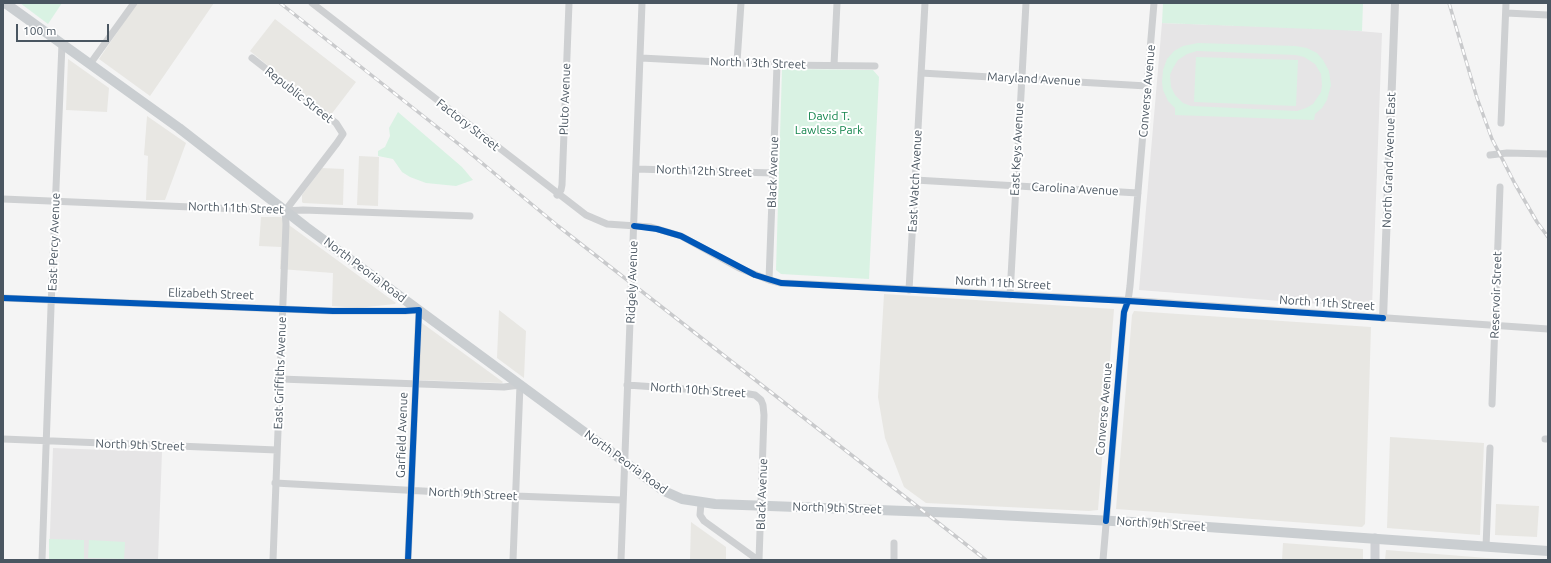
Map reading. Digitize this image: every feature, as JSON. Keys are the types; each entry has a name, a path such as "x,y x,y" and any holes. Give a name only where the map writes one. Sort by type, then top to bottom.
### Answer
{"main road":[{"name":"North Peoria Road","path":"5,3 183,131 285,211 624,462 669,494 682,499 701,503"},
{"name":"North 9th Street","path":"701,503 1106,521 1375,538 1548,551"},
{"path":"1375,538 1375,560"}],"street":[{"path":"90,64 134,3"},
{"name":"Factory Street","path":"312,3 579,211 591,218 607,224 634,226"},
{"name":"Pluto Avenue","path":"558,194 562,185 569,3"},
{"name":"Ridgely Avenue","path":"621,560 622,500 628,385 642,3"},
{"path":"737,62 741,3"},
{"path":"834,65 837,3"},
{"name":"East Watch Avenue","path":"909,290 925,3"},
{"name":"East Keys Avenue","path":"1010,295 1026,3"},
{"name":"Converse Avenue","path":"1103,560 1124,312 1128,301 1154,3"},
{"name":"North Grand Avenue East","path":"1383,318 1395,3"},
{"path":"1501,123 1506,3"},
{"path":"1506,13 1548,15"},
{"name":"East Percy Avenue","path":"42,560 62,44"},
{"name":"Republic Street","path":"252,58 336,123 343,134 285,211"},
{"name":"North 13th Street","path":"641,58 777,64 875,66"},
{"name":"Black Avenue","path":"769,280 777,64"},
{"name":"Maryland Avenue","path":"921,73 1147,86"},
{"path":"1490,155 1508,153 1548,154"},
{"name":"North 12th Street","path":"636,169 773,173"},
{"name":"Carolina Avenue","path":"915,180 1138,193"},
{"name":"Reservoir Street","path":"1492,404 1500,187"},
{"name":"North 11th Street","path":"3,199 285,211 303,210 470,216"},
{"name":"East Griffiths Avenue","path":"273,560 285,211"},
{"name":"North 11th Street","path":"634,226 657,229 681,236 739,268 769,280 782,283 1128,301 1548,330"},
{"name":"Elizabeth Street","path":"3,298 333,311 405,312 418,310"},
{"name":"Garfield Avenue","path":"408,560 418,310"},
{"path":"280,379 504,387 520,385 513,560"},
{"name":"North 10th Street","path":"628,385 743,392 755,395 764,405"},
{"name":"Black Avenue","path":"759,560 764,405"},
{"name":"North 9th Street","path":"3,439 277,450"},
{"path":"1486,547 1490,448"},
{"name":"North 9th Street","path":"275,483 411,491 622,500"},
{"path":"701,503 700,515 704,521 759,560"},
{"path":"894,543 894,560"}],"shaded area":[{"path":"137,3 214,3 150,96 99,59"},
{"path":"275,19 356,82 330,116 250,51"},
{"path":"1162,23 1336,29 1382,33 1372,308 1139,290"},
{"path":"68,59 109,88 107,112 66,110"},
{"path":"147,116 186,143 165,200 146,200 148,156 144,155"},
{"path":"359,156 379,157 378,206 357,205"},
{"path":"322,168 344,169 343,205 302,202 302,195"},
{"path":"261,217 281,217 289,225 396,303 357,308 332,306 333,273 280,269 281,247 259,246"},
{"path":"884,294 1114,309 1098,510 1089,511 926,503 904,487 885,438 878,397"},
{"path":"499,310 526,331 524,378 497,358"},
{"path":"1134,311 1371,327 1365,524 1362,527 1116,509 1132,315"},
{"path":"422,323 503,382 418,380"},
{"path":"1390,437 1484,443 1480,535 1387,528"},
{"path":"53,448 162,452 158,560 49,560"},
{"path":"1496,504 1539,506 1537,537 1495,535"},
{"path":"691,522 726,547 726,560 690,560"},
{"path":"1283,543 1363,549 1363,560 1282,560"},
{"path":"1386,550 1487,558 1518,560 1385,560"}],"green space":[{"path":"20,3 62,3 48,24"},
{"path":"1163,3 1363,3 1362,31 1162,23"},
{"path":"1198,43 1295,46 1307,48 1317,53 1329,71 1331,85 1327,100 1322,108 1315,114 1314,120 1175,115 1175,108 1168,101 1163,90 1163,70 1167,59 1174,51 1183,46","holes":["1197,51 1296,55 1304,57 1315,64 1321,74 1322,85 1321,92 1313,104 1297,111 1191,106 1183,103 1175,95 1171,87 1170,75 1178,60 1187,54"]},
{"path":"1196,57 1298,60 1296,106 1194,102"},
{"name":"David T. Lawless Park","path":"782,69 873,70 879,77 869,279 781,274 776,270"},
{"path":"398,112 462,167 473,180 456,186 426,183 410,177 402,172 393,159 378,156 378,151 385,147 390,136 389,128"},
{"path":"49,539 84,540 84,560 49,560"},
{"path":"89,540 125,542 124,559 88,558"}],"railway":[{"path":"280,3 465,149 558,226 986,560"},
{"path":"1449,3 1477,98 1492,139 1515,184 1537,222 1548,237"}],"cycle path":[{"path":"634,226 657,229 681,236 755,275 781,283 1128,301 1383,318"},
{"path":"3,298 333,311 419,310 408,560"},
{"path":"1106,521 1124,312 1128,301"}]}
